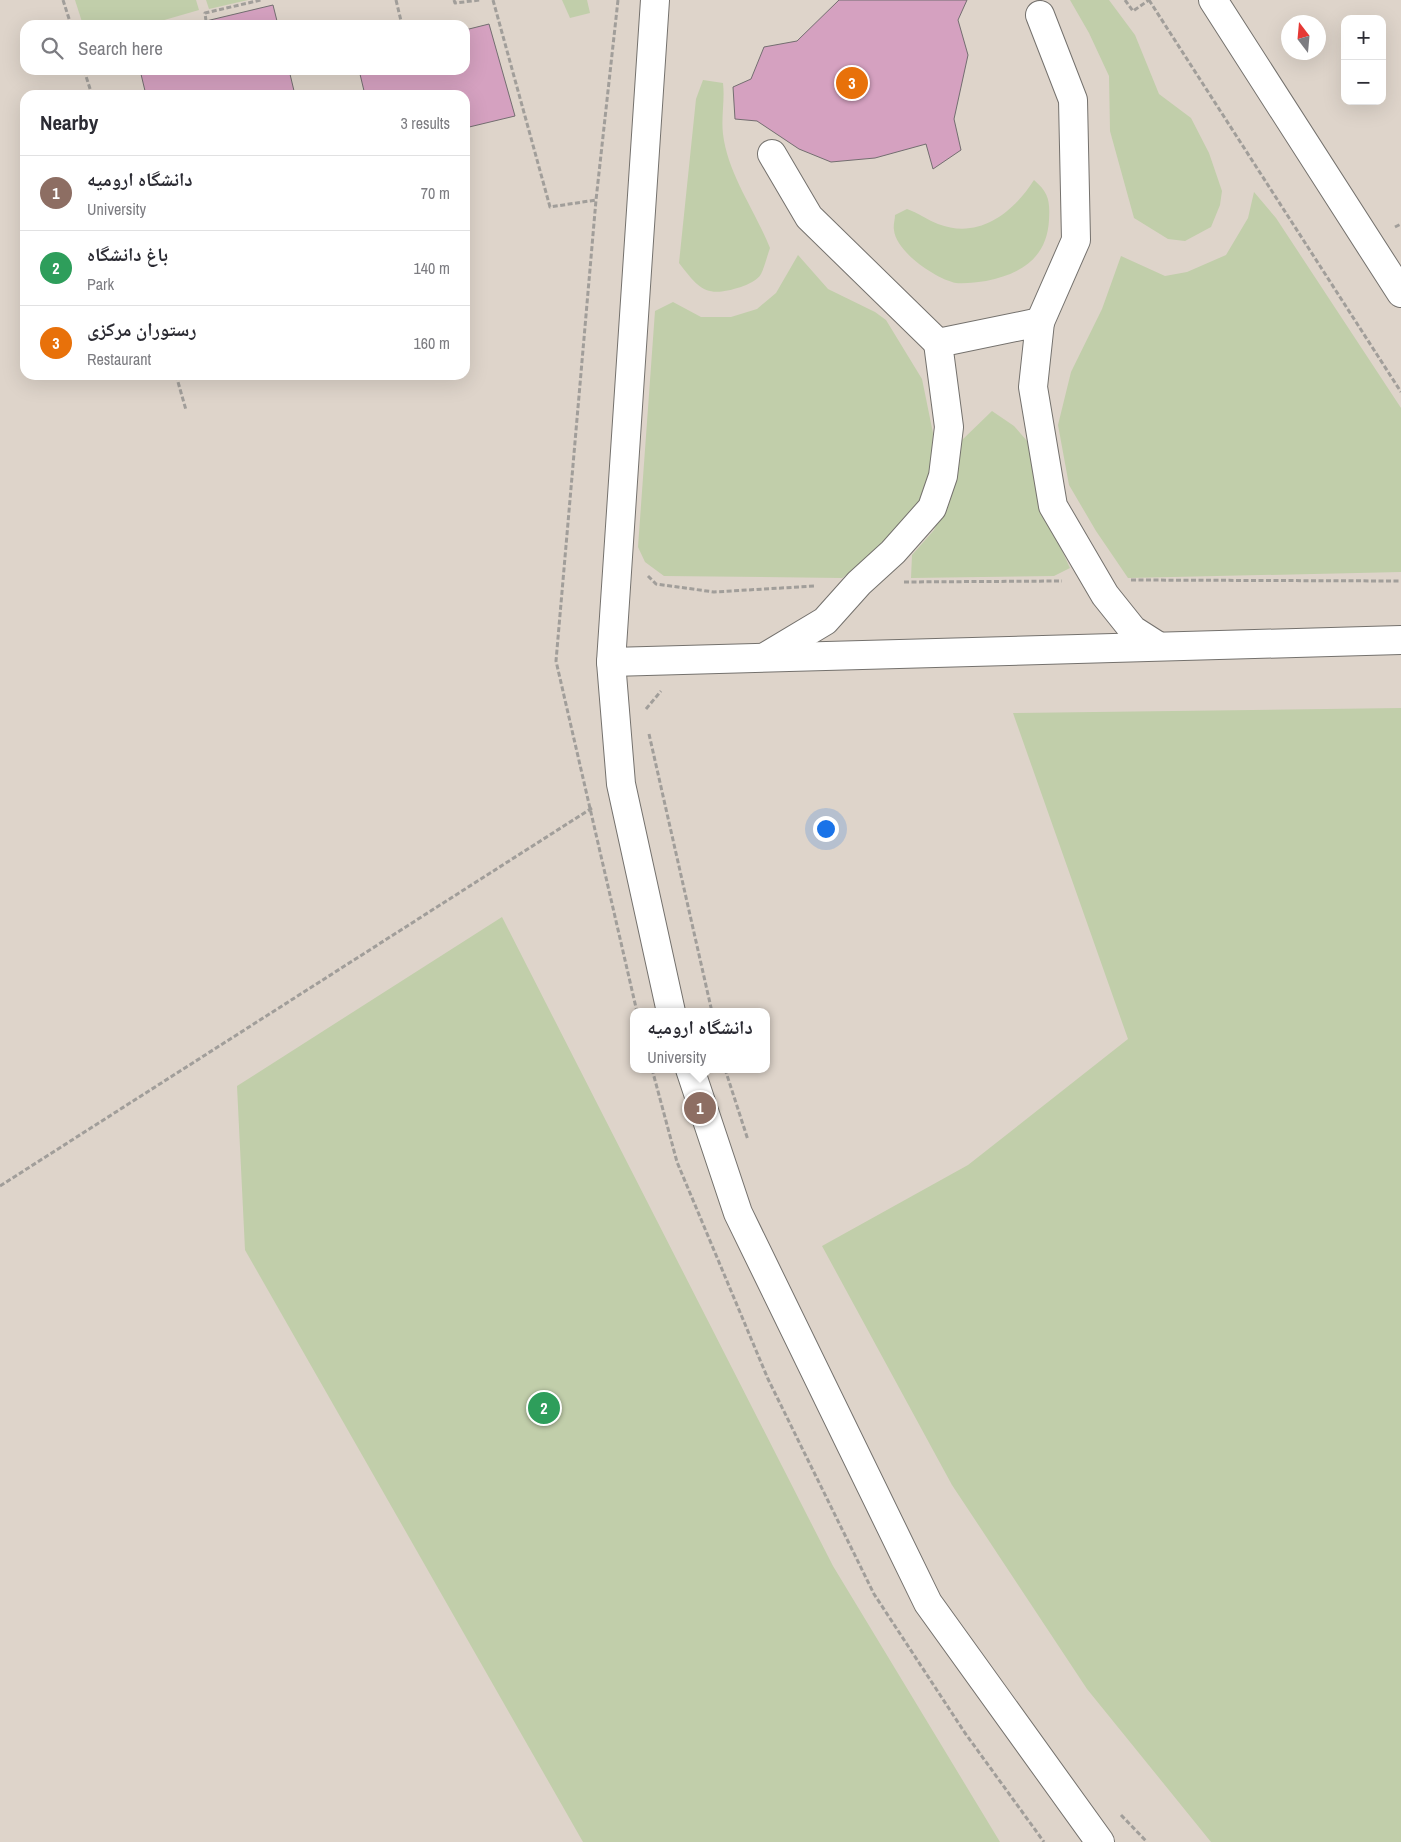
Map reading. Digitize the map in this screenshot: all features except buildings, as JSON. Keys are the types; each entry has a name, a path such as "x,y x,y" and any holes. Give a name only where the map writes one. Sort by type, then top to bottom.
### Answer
{"lane":[{"path":"655,0 611,662 622,784 670,1008"},
{"path":"1212,0 1401,293"},
{"path":"1040,15 1073,100 1076,240 1040,322 1033,387 1053,506 1096,580 1132,630 1158,646"},
{"path":"766,657 825,621 860,583 893,552 932,508 943,476 949,427 938,344 809,217 772,154"},
{"path":"938,344 1040,322"},
{"path":"611,662 1401,640"},
{"path":"691,1073 738,1213 928,1603 1100,1842"}],"path":[{"path":"64,0 70,20"},
{"path":"206,20 205,13 261,0"},
{"path":"396,0 401,20"},
{"path":"454,0 455,3 480,0"},
{"path":"493,0 550,207 596,200"},
{"path":"618,0 596,200 556,661 636,1008"},
{"path":"1125,0 1132,11 1149,0 1401,392"},
{"path":"86,75 90,90"},
{"path":"177,380 186,410"},
{"path":"644,573 656,584 714,592 860,583 1096,580 1401,580"},
{"path":"644,711 665,686"},
{"path":"648,731 711,1008"},
{"path":"0,1186 591,809 622,784"},
{"path":"653,1073 676,1162 768,1379 874,1594 965,1733 1044,1842"},
{"path":"726,1073 750,1145"},
{"path":"1118,1813 1147,1842"}],"shaded area":[{"path":"0,0 1401,0 1401,1842 0,1842"}],"green space":[{"path":"75,0 196,0 199,10 164,20 81,20"},
{"path":"206,0 248,0 209,9"},
{"path":"562,0 587,0 590,13 570,18"},
{"path":"1070,0 1109,0 1135,35 1159,94 1191,118 1209,153 1222,191 1220,205 1211,227 1185,241 1168,239 1134,218 1110,131 1109,76 1089,33"},
{"path":"703,80 723,83 723,134 730,164 770,248 760,276 749,284 719,292 705,289 699,285 679,263 696,99"},
{"path":"1034,180 1046,193 1049,202 1047,233 1043,245 1030,262 1010,274 986,281 956,283 938,276 918,263 896,238 894,228 895,215 907,209 938,224 953,228 967,229 981,226 1005,213 1026,192"},
{"path":"1254,192 1276,218 1401,408 1401,572 1128,578 1096,531 1069,485 1058,425 1071,372 1102,309 1121,256 1165,276 1187,272 1226,255 1248,218"},
{"path":"798,255 828,289 875,312 886,320 922,379 933,433 932,471 921,504 877,553 842,578 664,576 645,562 638,547 655,311 673,302 701,317 731,317 757,309 776,293"},
{"path":"992,411 1014,426 1034,449 1039,500 1070,568 1054,576 911,578 912,555 934,530 957,480 956,466 961,441"},
{"path":"1401,708 1401,1842 1211,1842 1087,1689 952,1485 822,1246 968,1165 1128,1039 1013,713"},
{"path":"502,917 833,1566 1000,1842 583,1842 245,1250 237,1086"}],"place":[{"name":"رستوران مرکزی","path":"852,83"},
{"name":"دانشگاه ارومیه","path":"700,1108"},
{"name":"باغ دانشگاه","path":"544,1408"}]}
